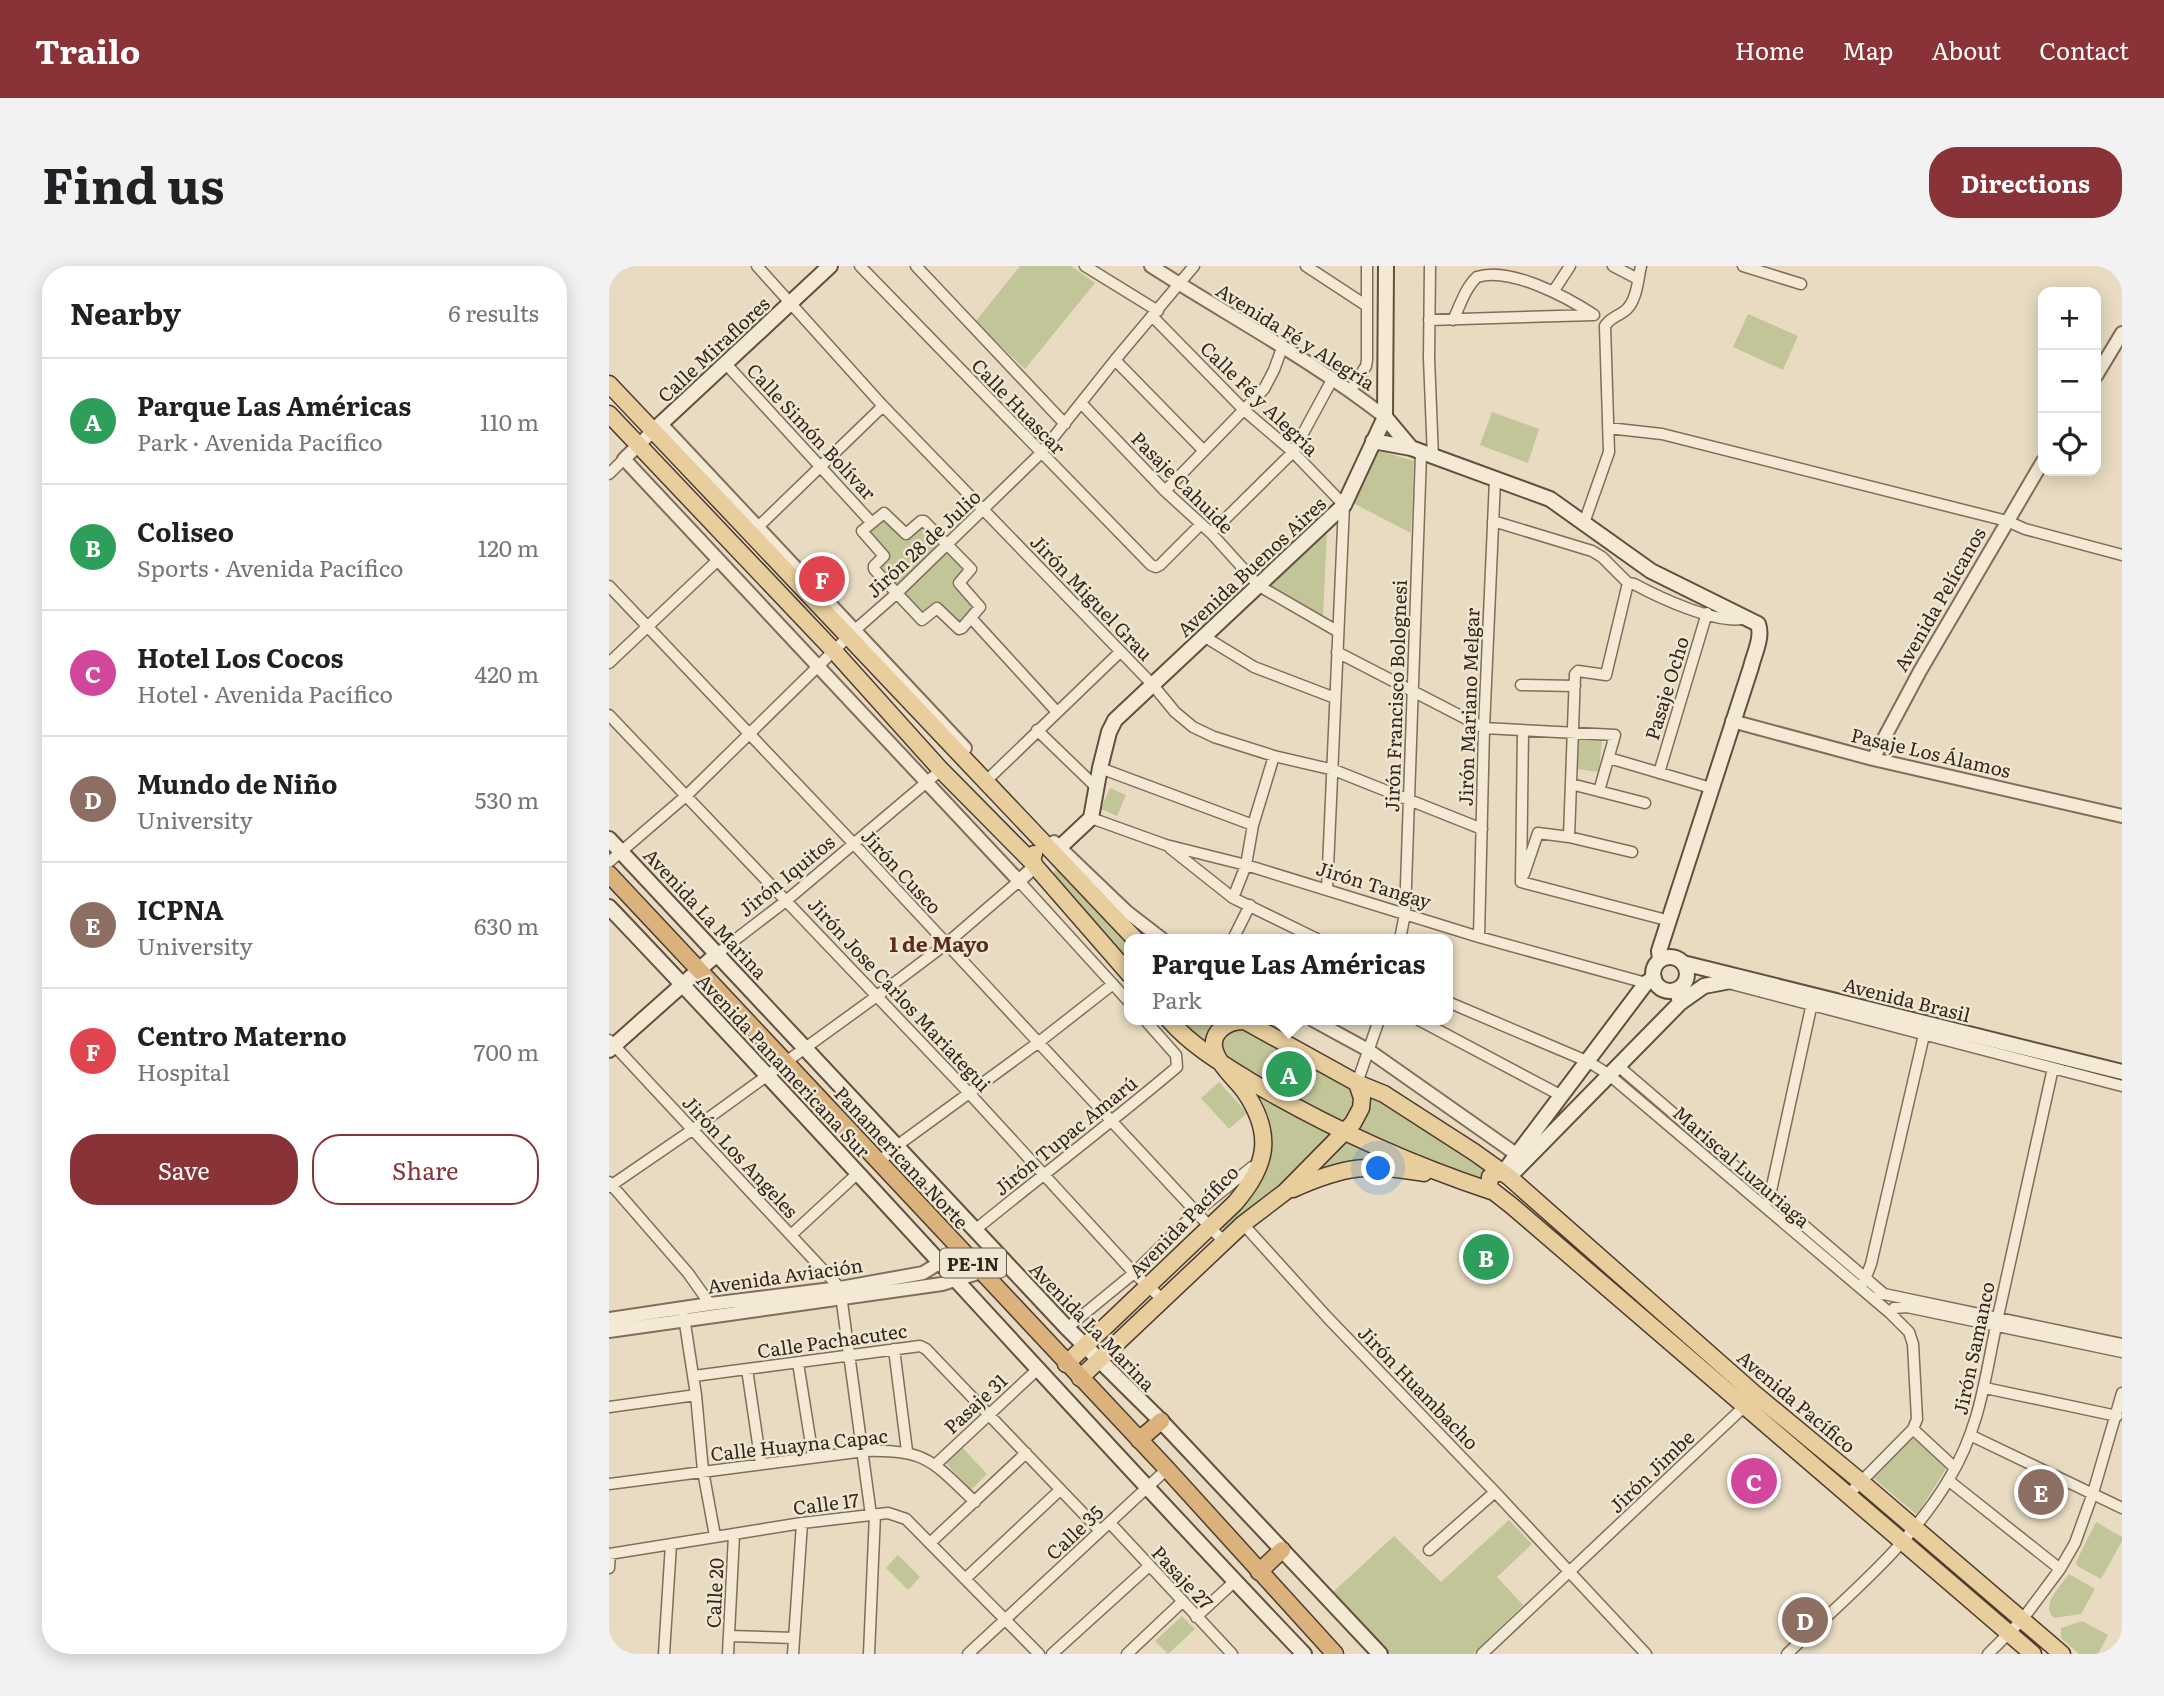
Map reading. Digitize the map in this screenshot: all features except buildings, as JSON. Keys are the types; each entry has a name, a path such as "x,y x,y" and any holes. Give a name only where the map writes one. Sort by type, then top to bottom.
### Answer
{"highway":[{"name":"Panamericana Norte","path":"609,874 1167,1469 1335,1654"},
{"path":"1139,1440 1160,1422"},
{"path":"1259,1572 1282,1550"}],"main road":[{"name":"Calle Miraflores","path":"657,427 830,266"},
{"name":"Avenida Buenos Aires","path":"1091,818 1100,768 1109,732 1115,720 1344,505 1385,417 1386,266"},
{"path":"609,384 657,427 988,778 1130,934"},
{"path":"609,414 834,651 941,770 1035,866 1124,968"},
{"name":"Avenida Fé y Alegría","path":"1385,417 1422,453"},
{"path":"1373,441 1422,453 1550,499 1651,571 1742,614 1760,628 1751,667 1659,951 1660,960 1650,981 1516,1154 1506,1175"},
{"path":"1035,866 1034,852 1040,848 1054,850 1091,818"},
{"name":"Avenida La Marina","path":"609,839 1067,1328 1380,1654"},
{"name":"Avenida Panamericana Sur","path":"609,907 1304,1654"},
{"path":"611,1045 718,953"},
{"path":"1506,1175 1613,1069 1679,993 1687,978 1683,963 1672,957 1660,960"},
{"name":"Avenida Brasil","path":"1683,963 1746,978 1812,1001 2122,1072"},
{"path":"1650,981 1665,990 1679,993 1746,978"},
{"path":"1173,1025 1181,1034 1220,1063"},
{"path":"1220,1063 1214,1048 1217,1033 1226,1025"},
{"name":"Avenida Pacífico","path":"1253,1025 1357,1083 1384,1094 1506,1175 1750,1401 1847,1496 2033,1654"},
{"name":"Avenida Pacífico","path":"1066,1364 1235,1203 1259,1171 1264,1149 1263,1131 1256,1110 1220,1063"},
{"name":"Avenida Pacífico","path":"1220,1063 1343,1133 1494,1193 1750,1401 1862,1483 2062,1654"},
{"path":"1080,1378 1243,1224 1285,1192 1343,1133 1358,1116 1361,1108 1357,1083"},
{"path":"1285,1192 1337,1171 1364,1166 1391,1167 1453,1177"},
{"path":"1494,1193 1508,1192 1511,1185 1506,1175"}],"street":[{"name":"Jirón Miguel Grau","path":"757,266 883,407 1152,684 1175,712 1193,727 1214,737 1273,756 1334,770 1482,829"},
{"name":"Calle Huascar","path":"860,266 1151,565 1156,567 1200,525"},
{"name":"Calle Fé y Alegría","path":"1084,266 1155,314 1245,411 1293,452 1344,505"},
{"name":"Jirón 28 de Julio","path":"609,862 687,795 1041,453 1194,266"},
{"path":"1306,266 1367,306"},
{"path":"1351,390 1366,366 1367,266"},
{"name":"Jirón Francisco Bolognesi","path":"1401,934 1405,914 1430,266"},
{"path":"1555,289 1570,266"},
{"path":"1613,266 1638,279"},
{"path":"1584,523 1607,459 1605,326 1607,321 1625,312 1630,306 1641,266"},
{"path":"1743,266 1801,284"},
{"name":"Avenida Fé y Alegría","path":"1154,267 1351,390 1385,417"},
{"path":"921,268 1065,424"},
{"path":"1429,320 1453,320 1594,315 1517,268 1490,268 1476,279 1464,296 1453,320"},
{"path":"2101,368 2122,333"},
{"path":"1165,491 1264,389 1275,370 1282,348"},
{"path":"1115,360 1204,451"},
{"name":"Calle Simón Bolívar","path":"726,364 871,522"},
{"path":"1211,533 1293,452 1333,379"},
{"name":"Pasaje Cahuide","path":"1081,403 1165,491 1211,533 1259,586 1337,631"},
{"path":"758,527 883,407"},
{"path":"609,474 657,427 758,527 852,633"},
{"path":"1608,428 1674,437 2007,521 2122,555"},
{"path":"624,459 1124,996"},
{"name":"Avenida Pelícanos","path":"1873,759 1920,671 2038,469"},
{"name":"Jirón Mariano Melgar","path":"1479,937 1484,728 1495,480"},
{"path":"1327,890 1344,505"},
{"name":"Calle Simón Bolívar","path":"886,513 906,534 924,521 971,569 959,583 980,607 972,619 960,629 937,608 922,620 873,567 884,557 862,532 871,522 886,513"},
{"path":"1493,521 1592,551 1602,557 1628,583 1670,603 1742,620 1742,614"},
{"path":"609,663 718,560"},
{"path":"1569,836 1575,674 1579,671 1606,675 1628,583"},
{"name":"Jirón Cusco","path":"609,586 751,734 1224,1242"},
{"name":"Pasaje Ocho","path":"1659,773 1707,613"},
{"path":"972,619 1057,712"},
{"path":"1205,637 1254,667 1335,698"},
{"path":"988,778 1120,652"},
{"path":"1336,652 1484,728 1615,736 1599,790"},
{"path":"1521,685 1575,686"},
{"name":"Jirón Jose Carlos Mariategui","path":"609,715 969,1093 1134,1273 1163,1300"},
{"name":"Pasaje Los Álamos","path":"1732,721 1873,759 2122,816"},
{"path":"1037,730 1096,787"},
{"path":"1521,883 1523,731"},
{"path":"1233,898 1246,864 1253,825 1273,756"},
{"path":"1609,758 1711,788"},
{"path":"1100,768 1253,825"},
{"name":"Jirón Iquitos","path":"718,953 787,900 941,770"},
{"path":"1571,785 1645,803"},
{"name":"Jirón Tangay","path":"1091,818 1166,845 1246,864 1479,937 1650,981"},
{"path":"1521,883 1538,833 1569,836 1632,852"},
{"path":"1166,845 1233,898 1307,934"},
{"path":"1054,850 1155,934"},
{"path":"710,1304 688,1273 610,1185 692,1130 877,996 946,944 1035,866"},
{"path":"1521,883 1670,920"},
{"path":"1236,934 1250,905"},
{"path":"1724,982 1812,1001 1924,1035 2122,1086"},
{"path":"879,1162 1113,984"},
{"path":"1767,1210 1812,1001"},
{"name":"Mariscal Luzuriaga","path":"1453,1004 1589,1062 1613,1069 1770,1196 1884,1294 2122,1352"},
{"name":"Jirón Tupac Amarú","path":"975,1230 1177,1067 1176,1055 1149,1025"},
{"path":"1322,1025 1369,1050 1516,1154"},
{"path":"1357,1083 1377,1025"},
{"path":"1428,1025 1562,1096"},
{"path":"1860,1289 1866,1279 1924,1035"},
{"name":"Jirón Los Angeles","path":"611,1045 791,1235 841,1293"},
{"name":"Jirón Samanco","path":"1787,1654 1903,1543 1948,1480 1972,1436 1985,1388 1997,1321 2053,1068"},
{"name":"Mariscal Luzuriaga","path":"1613,1069 1767,1210 1890,1313 1894,1308 1907,1307 2122,1344"},
{"path":"1067,1328 1134,1273 1195,1213 1252,1167"},
{"path":"791,1235 858,1174"},
{"name":"Jirón Huambacho","path":"1243,1224 1327,1317 1646,1654"},
{"name":"Avenida Aviación","path":"609,1320 683,1315 841,1293 923,1273 960,1250"},
{"name":"Avenida Aviación","path":"609,1331 683,1315 710,1304 957,1281 981,1272"},
{"path":"841,1293 873,1515 869,1654"},
{"name":"Mariscal Luzuriaga","path":"1871,1298 1884,1294"},
{"path":"1847,1496 1913,1429 1917,1419 1913,1344 1909,1332 1890,1313"},
{"path":"683,1315 694,1376 703,1471 715,1536"},
{"name":"Calle Pachacutec","path":"694,1376 915,1345 926,1349 1101,1531"},
{"path":"894,1349 907,1451"},
{"path":"798,1363 813,1457"},
{"name":"Pasaje 31","path":"935,1465 1039,1368"},
{"path":"747,1369 761,1464"},
{"path":"1985,1388 2117,1416"},
{"path":"1988,1654 2022,1620 2060,1569 2075,1542 2093,1493 2122,1393"},
{"path":"609,1407 696,1395"},
{"name":"Jirón Jimbe","path":"1482,1654 1750,1401"},
{"path":"1913,1429 1955,1468"},
{"path":"1972,1436 2122,1508"},
{"name":"Calle Huayna Capac","path":"609,1484 862,1451 907,1451 935,1465 975,1502"},
{"path":"930,1543 1026,1453"},
{"name":"Calle 35","path":"968,1654 1167,1469"},
{"path":"1948,1480 2060,1569"},
{"path":"965,1579 1060,1490"},
{"path":"1429,1550 1495,1492"},
{"name":"Calle 17","path":"609,1554 802,1523 888,1513 907,1519 1039,1654"},
{"path":"793,1654 802,1523"},
{"name":"Pasaje 27","path":"1110,1523 1148,1567 1232,1654"},
{"name":"Calle 20","path":"728,1654 734,1535"},
{"path":"664,1654 671,1544"},
{"path":"609,1554 609,1568"},
{"path":"1052,1654 1148,1567"},
{"path":"1196,1617 1235,1581"},
{"path":"1127,1654 1182,1602"},
{"path":"729,1636 794,1638"}],"green space":[{"path":"1020,266 1071,266 1095,283 1025,369 975,322"},
{"path":"1748,314 1798,336 1783,370 1733,347"},
{"path":"1492,412 1539,429 1528,463 1480,445"},
{"path":"1377,450 1414,461 1411,533 1351,502"},
{"path":"883,515 906,537 922,524 968,569 954,583 976,607 959,623 936,602 921,614 877,567 888,555 865,531"},
{"path":"1327,530 1323,617 1265,587"},
{"path":"1579,737 1602,739 1599,772 1577,769"},
{"path":"1110,788 1126,795 1117,816 1101,809"},
{"path":"1055,870 1059,871 1124,936 1124,959 1053,875"},
{"path":"1183,1025 1214,1025 1208,1032 1208,1046"},
{"path":"1235,1025 1347,1082 1354,1098 1347,1117 1339,1122 1307,1108 1224,1056 1220,1039"},
{"path":"1219,1082 1247,1113 1229,1129 1201,1098"},
{"path":"1242,1084 1292,1114 1336,1134 1235,1230 1224,1233 1222,1226 1267,1158"},
{"path":"1365,1087 1488,1169 1483,1178 1476,1179 1354,1127"},
{"path":"1345,1138 1411,1164 1298,1183"},
{"path":"1909,1435 1947,1467 1917,1515 1872,1477"},
{"path":"960,1445 987,1474 971,1490 943,1460"},
{"path":"1509,1520 1532,1544 1497,1577 1523,1605 1473,1654 1390,1654 1332,1593 1394,1536 1441,1582"},
{"path":"2096,1522 2122,1537 2101,1579 2077,1566 2076,1562"},
{"path":"898,1555 920,1577 908,1590 886,1568"},
{"path":"2069,1574 2095,1589 2081,1614 2054,1618 2050,1613 2050,1602"},
{"path":"1182,1616 1195,1629 1168,1654 1155,1641"},
{"path":"2082,1621 2108,1635 2098,1654 2079,1654 2061,1638 2061,1628"}],"place":[{"name":"Centro Materno","path":"822,579"},
{"name":"Parque Las Américas","path":"1289,1074"},
{"name":"Coliseo","path":"1486,1257"},
{"name":"Hotel Los Cocos","path":"1754,1481"},
{"name":"ICPNA","path":"2041,1492"},
{"name":"Mundo de Niño","path":"1805,1620"}],"district":[{"name":"1 de Mayo","path":"939,942"}]}
